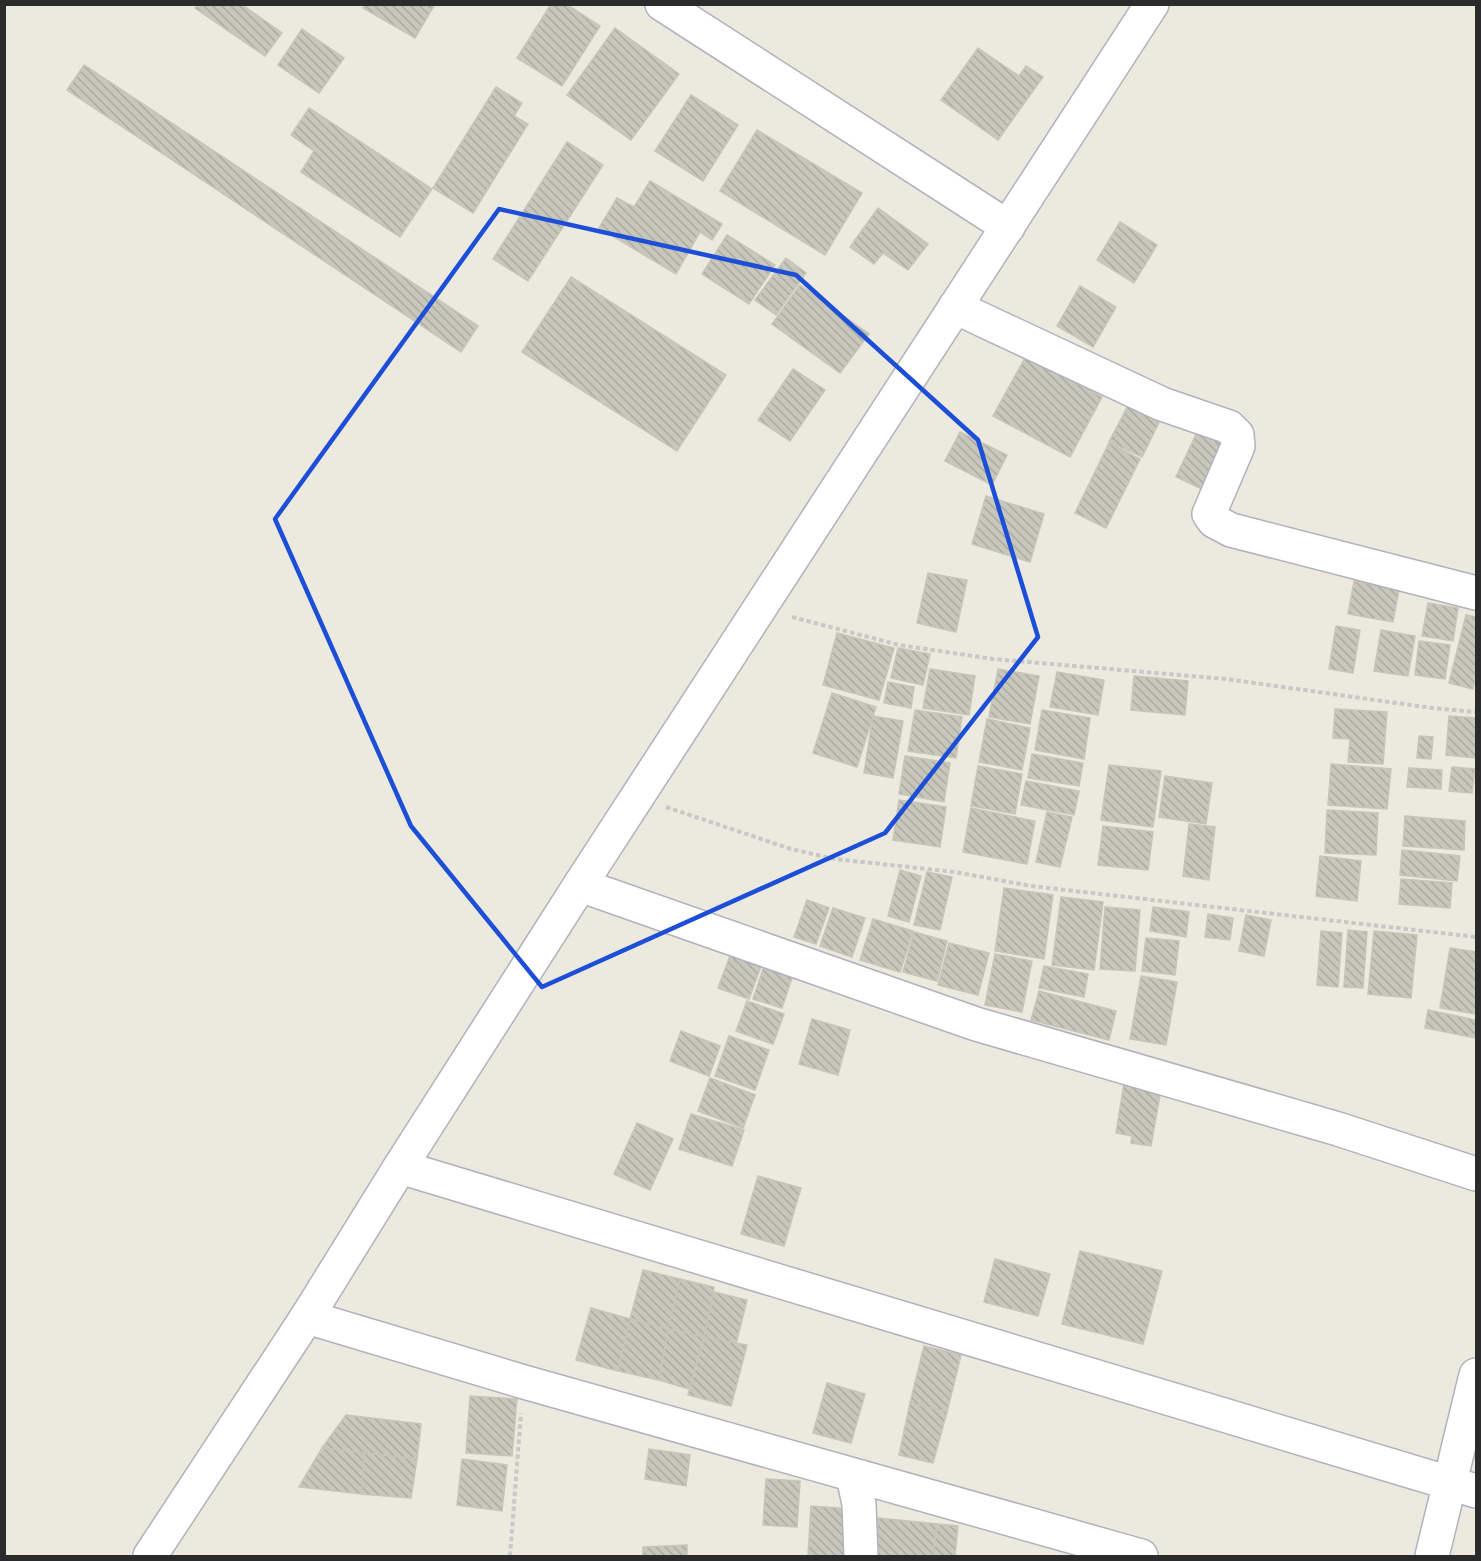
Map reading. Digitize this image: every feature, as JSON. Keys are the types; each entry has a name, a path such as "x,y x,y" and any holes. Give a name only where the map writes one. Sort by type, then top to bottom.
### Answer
{"street":[{"path":"662,4 1008,227"},
{"path":"150,1557 307,1317 580,885 1152,4"},
{"path":"955,307 1162,404 1229,428 1237,435 1238,446 1209,514 1214,521 1230,530 1476,593"},
{"path":"580,885 976,1024 1338,1129 1476,1174"},
{"path":"400,1167 1463,1487"},
{"path":"307,1317 524,1382 1141,1557"},
{"path":"1432,1557 1463,1487 1476,1376"},
{"path":"853,1476 859,1503 861,1557"}],"path":[{"path":"759,609 899,645 993,659 1226,679 1476,712"},
{"path":"637,797 790,849 836,859 955,872 1031,886 1476,937"},
{"path":"510,1557 524,1382"}],"highlighted area":[{"path":"499,209 796,275 978,440 1038,637 885,833 542,987 411,826 275,519"}],"building":[{"path":"198,4 241,4 282,33 265,56 195,8"},
{"path":"365,4 435,4 415,38 363,8"},
{"path":"551,4 566,4 600,26 562,86 517,58"},
{"path":"615,28 679,74 631,140 567,95"},
{"path":"302,29 344,58 319,93 278,65"},
{"path":"978,48 1019,76 1026,66 1043,77 998,140 941,100"},
{"path":"84,65 478,326 461,352 67,90"},
{"path":"496,87 522,103 514,116 528,124 473,213 433,188"},
{"path":"691,95 738,125 703,181 655,151"},
{"path":"309,108 432,189 400,237 301,172 314,151 291,135"},
{"path":"757,130 862,193 825,255 720,191"},
{"path":"567,142 603,165 528,281 493,259"},
{"path":"650,181 722,224 712,240 700,232 676,274 599,228 617,198 634,207"},
{"path":"878,208 928,244 908,270 883,253 874,264 850,247"},
{"path":"1120,222 1157,245 1134,283 1097,260"},
{"path":"727,235 775,265 749,304 702,274"},
{"path":"786,258 806,273 776,315 755,300"},
{"path":"571,277 726,375 677,451 522,352"},
{"path":"800,285 869,334 840,373 772,324"},
{"path":"1080,286 1116,307 1093,347 1057,326"},
{"path":"1026,356 1102,397 1070,457 993,416"},
{"path":"793,369 825,390 790,441 758,420"},
{"path":"1133,396 1164,412 1142,457 1109,442"},
{"path":"1201,424 1229,438 1204,490 1176,477"},
{"path":"960,432 1007,455 992,485 945,461"},
{"path":"1109,443 1140,459 1106,528 1075,513"},
{"path":"986,496 1044,514 1030,562 972,544"},
{"path":"928,573 967,580 956,632 917,623"},
{"path":"1354,581 1399,589 1393,622 1348,614"},
{"path":"1428,603 1458,608 1453,641 1422,636"},
{"path":"1466,615 1476,617 1476,675 1473,689 1449,683"},
{"path":"1336,626 1360,630 1353,673 1329,669"},
{"path":"1381,630 1415,636 1408,676 1374,671"},
{"path":"837,633 894,648 879,700 823,685"},
{"path":"1419,641 1450,645 1445,679 1415,675"},
{"path":"898,648 930,654 923,685 891,678"},
{"path":"930,669 975,676 969,715 923,708"},
{"path":"998,669 1039,676 1030,724 989,717"},
{"path":"1057,672 1104,680 1098,715 1050,707"},
{"path":"1134,676 1188,681 1185,715 1131,710"},
{"path":"888,682 914,687 911,708 884,703"},
{"path":"832,693 876,707 857,767 813,753"},
{"path":"1335,709 1387,712 1383,764 1348,762 1350,739 1333,738"},
{"path":"915,710 962,717 956,758 908,751"},
{"path":"1042,710 1090,718 1084,759 1035,750"},
{"path":"873,716 903,721 893,778 864,773"},
{"path":"1449,716 1476,718 1476,758 1446,755"},
{"path":"987,719 1030,728 1022,770 979,762"},
{"path":"1419,736 1433,737 1431,759 1417,758"},
{"path":"1032,754 1083,763 1079,786 1028,778"},
{"path":"905,756 950,763 944,802 899,794"},
{"path":"1331,764 1391,769 1387,809 1328,805"},
{"path":"1109,765 1161,771 1153,827 1101,820"},
{"path":"978,766 1022,774 1015,814 971,806"},
{"path":"1452,767 1475,769 1472,793 1449,791"},
{"path":"1409,768 1442,770 1441,789 1407,787"},
{"path":"1165,776 1212,783 1206,824 1159,817"},
{"path":"1026,781 1079,791 1074,815 1021,805"},
{"path":"899,800 946,807 940,847 893,840"},
{"path":"971,808 1035,821 1027,864 963,852"},
{"path":"1327,810 1378,813 1376,855 1325,853"},
{"path":"1047,812 1072,817 1060,867 1036,862"},
{"path":"1405,816 1465,821 1464,850 1403,846"},
{"path":"1189,824 1215,827 1209,880 1183,876"},
{"path":"1103,826 1153,832 1148,870 1098,865"},
{"path":"1402,850 1460,856 1457,881 1400,875"},
{"path":"1320,856 1361,861 1357,901 1316,896"},
{"path":"900,870 921,876 909,922 888,916"},
{"path":"927,872 952,877 940,930 914,925"},
{"path":"1401,879 1452,883 1450,908 1399,904"},
{"path":"1004,888 1053,895 1044,959 995,951"},
{"path":"1061,897 1103,902 1094,970 1052,965"},
{"path":"807,900 829,908 816,944 794,937"},
{"path":"1105,907 1140,910 1135,971 1100,969"},
{"path":"1153,907 1189,912 1186,937 1150,931"},
{"path":"833,908 865,918 852,957 820,946"},
{"path":"1208,914 1233,918 1230,940 1205,937"},
{"path":"1246,915 1271,920 1264,956 1239,951"},
{"path":"873,919 913,931 900,972 860,960"},
{"path":"1348,930 1367,932 1363,988 1344,987"},
{"path":"1321,931 1342,933 1338,987 1317,985"},
{"path":"1374,931 1417,935 1411,998 1368,994"},
{"path":"914,932 947,941 937,981 903,972"},
{"path":"1146,938 1179,941 1175,975 1142,971"},
{"path":"949,943 989,953 978,995 938,985"},
{"path":"734,945 765,955 749,999 718,988"},
{"path":"1450,948 1476,952 1476,1014 1440,1008"},
{"path":"995,954 1032,961 1022,1012 985,1005"},
{"path":"767,957 796,966 782,1008 753,999"},
{"path":"1044,966 1088,974 1084,997 1039,988"},
{"path":"1141,976 1177,982 1166,1045 1130,1039"},
{"path":"1039,991 1116,1011 1109,1040 1031,1020"},
{"path":"747,1001 784,1014 773,1044 736,1031"},
{"path":"1428,1010 1476,1020 1476,1038 1425,1028"},
{"path":"812,1019 850,1030 838,1075 799,1064"},
{"path":"681,1031 720,1046 709,1076 670,1061"},
{"path":"729,1036 769,1050 755,1090 715,1076"},
{"path":"710,1078 755,1095 743,1128 698,1111"},
{"path":"1124,1083 1161,1089 1151,1146 1131,1143 1132,1136 1116,1133"},
{"path":"691,1114 744,1130 732,1166 679,1149"},
{"path":"637,1123 673,1139 650,1190 614,1174"},
{"path":"758,1176 801,1188 784,1246 741,1234"},
{"path":"1080,1251 1162,1271 1143,1344 1062,1324"},
{"path":"995,1259 1050,1274 1038,1316 984,1302"},
{"path":"643,1270 680,1279 668,1329 630,1319"},
{"path":"680,1279 714,1287 704,1337 668,1329"},
{"path":"714,1292 747,1300 736,1344 704,1337"},
{"path":"591,1308 630,1319 618,1371 576,1360"},
{"path":"630,1319 668,1329 659,1380 618,1371"},
{"path":"668,1329 704,1337 689,1389 659,1380"},
{"path":"704,1337 747,1345 731,1406 688,1395"},
{"path":"924,1346 961,1355 947,1412 910,1403"},
{"path":"827,1383 865,1394 851,1443 813,1433"},
{"path":"470,1396 517,1399 512,1456 466,1453"},
{"path":"910,1403 947,1412 933,1463 899,1455"},
{"path":"346,1415 421,1424 417,1459 322,1448"},
{"path":"322,1448 365,1453 361,1494 299,1487"},
{"path":"649,1449 690,1455 686,1486 645,1479"},
{"path":"365,1453 417,1459 411,1498 361,1494"},
{"path":"462,1459 507,1465 502,1511 457,1505"},
{"path":"766,1479 800,1481 797,1527 763,1525"},
{"path":"811,1506 852,1509 849,1556 808,1556"},
{"path":"878,1518 937,1524 933,1556 875,1556"},
{"path":"937,1524 958,1526 955,1556 933,1556"},
{"path":"687,1545 687,1556 643,1556 643,1547"}]}
